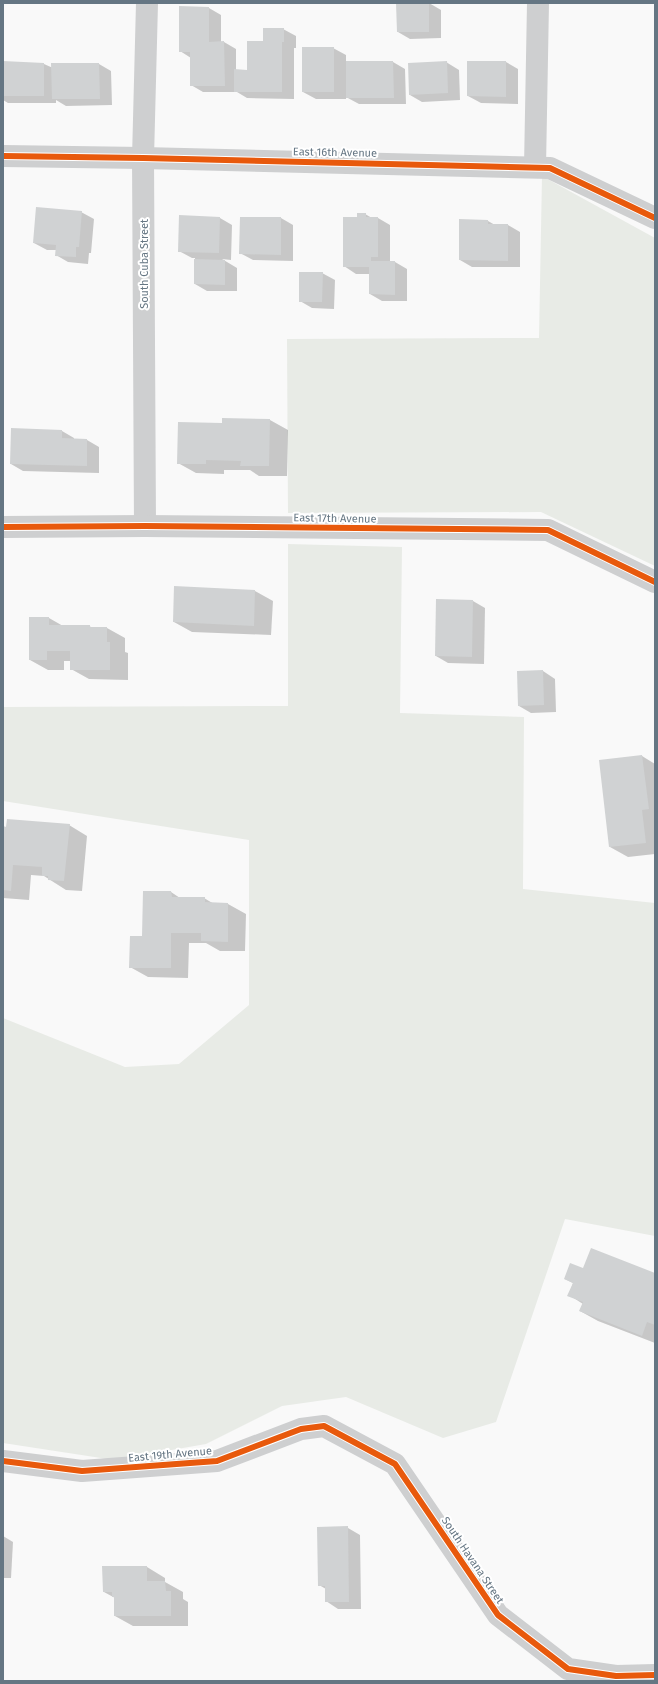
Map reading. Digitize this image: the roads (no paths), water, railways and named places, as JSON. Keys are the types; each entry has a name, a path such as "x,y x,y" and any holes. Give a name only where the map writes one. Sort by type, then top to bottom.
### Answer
{"street":[{"name":"South Cuba Street","path":"146,526 143,158 147,3"},
{"path":"535,167 538,3"},
{"name":"East 16th Avenue","path":"3,156 550,168 655,218"},
{"name":"East 17th Avenue","path":"3,527 146,526 548,530 655,582"},
{"name":"East 19th Avenue","path":"3,1461 82,1471 217,1461 301,1429 324,1426 395,1464"},
{"name":"South Havana Street","path":"395,1464 498,1615 568,1669 616,1676 655,1675"}]}
